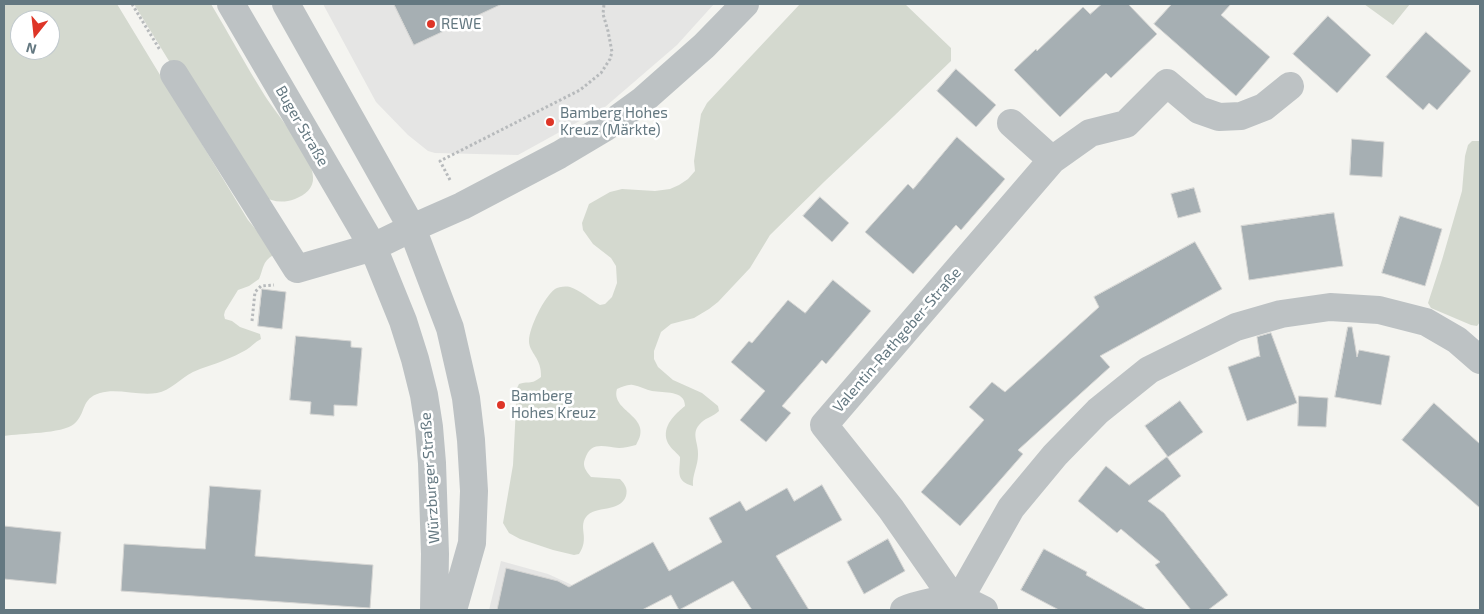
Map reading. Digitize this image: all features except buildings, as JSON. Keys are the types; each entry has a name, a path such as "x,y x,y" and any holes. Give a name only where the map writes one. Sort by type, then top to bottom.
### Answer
{"street":[{"name":"Buger Straße","path":"231,4 373,247"},
{"path":"286,4 412,228 450,328 466,398 474,491 472,543 453,610"},
{"path":"174,74 297,269 373,247 462,206 559,155 606,127 643,100 704,46 745,4"},
{"path":"1011,123 1052,160 1090,133 1126,124 1167,83 1199,110 1219,117 1241,116 1264,107 1290,86"},
{"name":"Valentin-Rathgeber-Straße","path":"956,596 946,588 891,509 824,425 1052,160"},
{"name":"Würzburger Straße","path":"373,247 403,321 424,396 430,427 435,554 434,610"},
{"path":"904,610 915,605 956,596 964,591 1011,508 1055,455 1098,411 1149,370 1236,326 1281,314 1330,307 1379,310 1426,322 1457,340 1480,360"},
{"path":"956,596 984,610"}],"path":[{"path":"132,4 174,74"},
{"path":"462,206 440,161 580,90 601,73 612,52 603,14 604,4"},
{"path":"252,321 255,292 261,286 292,284 297,269"}],"shaded area":[{"path":"4,4 117,4 248,220 276,254 268,259 259,279 249,286 238,290 224,315 225,319 232,321 240,327 260,334 261,339 238,354 193,372 162,392 150,394 100,393 89,399 74,424 60,430 4,436"},
{"path":"134,4 211,4 265,96 294,136 307,158 313,181 305,193 295,199 280,202 262,195 244,183"},
{"path":"323,4 714,4 677,45 605,107 518,155 435,153 428,151 408,135 376,102"},
{"path":"800,4 905,4 951,48 951,61 770,235 750,268 718,302 694,318 671,324 661,332 654,351 654,359 658,367 673,380 702,393 718,406 719,411 703,421 697,428 695,436 698,459 693,486 681,479 679,471 680,457 669,445 666,436 666,430 670,421 685,406 682,397 673,393 652,391 633,385 625,386 617,389 617,397 640,427 640,435 636,445 621,448 595,447 588,453 584,464 586,471 591,477 620,479 627,491 623,501 613,507 590,513 586,517 583,525 584,543 579,554 574,555 553,550 520,539 509,533 503,523 513,465 517,388 519,384 532,382 541,377 540,365 531,349 529,341 534,321 546,299 556,288 574,288 600,305 605,304 612,297 617,283 616,266 611,258 593,244 583,230 582,223 589,204 610,192 622,189 655,191 670,189 688,179 695,171 694,161 701,114 707,103"},
{"path":"1364,4 1410,4 1393,25"},
{"path":"1472,141 1480,141 1480,322 1477,326 1431,308 1428,303 1462,191 1465,156 1468,145"},
{"path":"501,561 548,574 570,584 603,610 489,610"}],"place":[{"name":"REWE","path":"431,24"},
{"name":"Bamberg Hohes Kreuz (Märkte)","path":"550,122"},
{"name":"Bamberg Hohes Kreuz","path":"501,405"}]}
